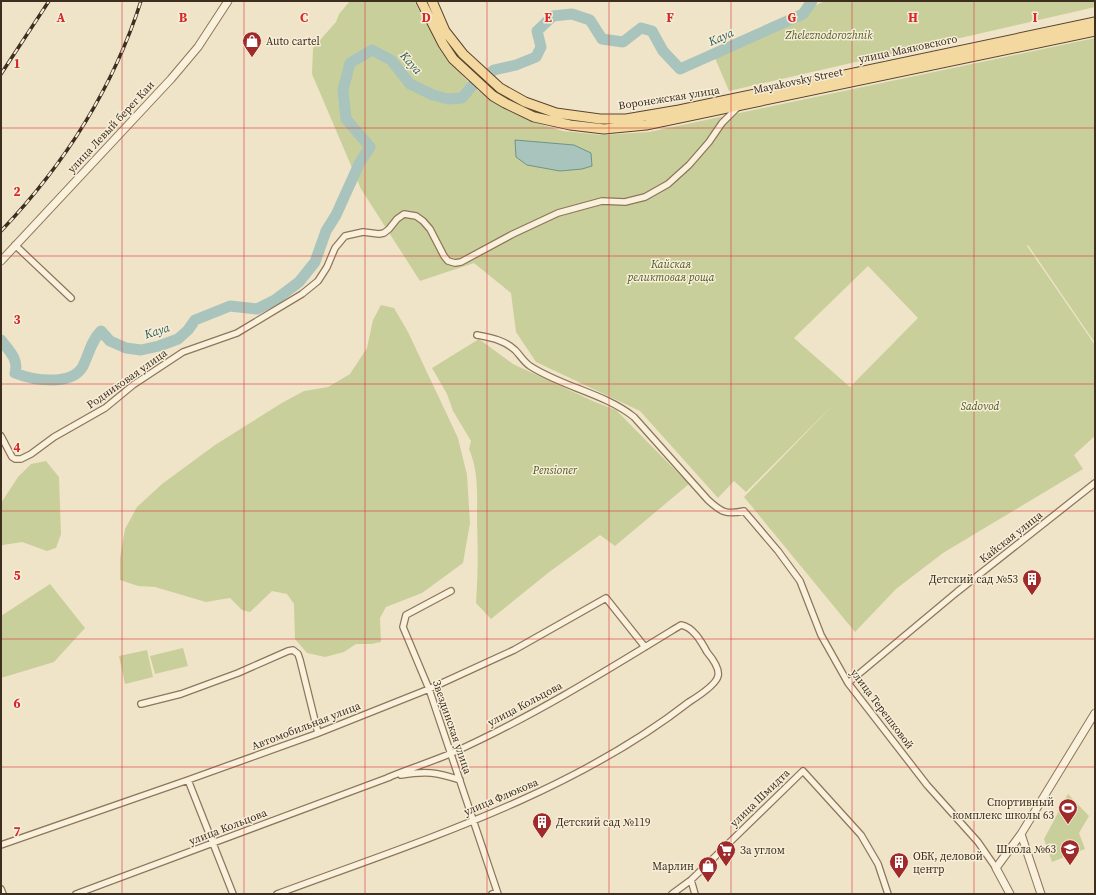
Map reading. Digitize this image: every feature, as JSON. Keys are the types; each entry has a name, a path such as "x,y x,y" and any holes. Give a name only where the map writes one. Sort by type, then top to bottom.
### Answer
{"main road":[{"name":"Воронежская улица","path":"421,1 443,44 453,59 493,96 534,117 570,126 604,129 646,125 740,105"},
{"name":"Воронежская улица","path":"432,1 445,31 472,63 500,88 525,102 545,110 568,115 600,119 626,119 727,100"},
{"name":"улица Маяковского","path":"727,100 1095,22"},
{"name":"Mayakovsky Street","path":"740,105 1095,31"}],"street":[{"name":"улица Левый берег Каи","path":"1,261 171,79 198,46 228,1"},
{"name":"Родниковая улица","path":"1,436 12,457 18,459 26,458 54,437 105,408 133,385 183,352 237,333 302,294 318,281 336,248 346,236 363,232 379,234 384,233 390,229 397,219 404,214 416,216 423,221 430,229 444,256 448,261 455,263 469,259 513,234 558,213 602,201 625,202 646,197 668,184 689,165 709,142 722,123 740,105"},
{"path":"15,245 70,298"},
{"name":"улица Терешковой","path":"477,335 497,339 507,343 529,365 560,381 625,410 634,417 708,500 718,509 728,513 744,511 778,551 800,581 821,635 848,683 926,785 978,842 996,868"},
{"name":"Кайская улица","path":"848,683 957,592 1095,483"},
{"name":"Звездинская улица","path":"451,591 406,615 403,626 429,689 474,820 496,893"},
{"name":"Автомобильная улица","path":"1,845 318,733 429,689 514,650 606,598 645,647"},
{"name":"улица Кольцова","path":"76,894 213,844 451,753 529,715 618,665 681,625 688,626 701,641 717,667 718,676 715,683"},
{"path":"141,704 181,694 238,673 293,650 298,654 300,660 318,733"},
{"name":"улица Флюкова","path":"277,894 474,820 554,786 622,748 680,710 715,683"},
{"path":"1010,894 996,868 1021,834 1095,713"},
{"name":"улица Шмидта","path":"672,894 691,880 803,771 861,835 878,864 888,894"},
{"name":"улица Кольцова","path":"386,778 412,773 431,772 440,773 460,780"},
{"path":"188,780 233,894"},
{"path":"1021,834 1041,894"},
{"path":"691,880 695,894"},
{"path":"1,889 3,894"}],"green space":[{"name":"Кайская реликтовая роща","path":"350,1 414,1 445,56 472,86 498,105 527,120 563,131 602,135 649,132 1095,38 1095,343 1028,245 1027,246 1095,345 1095,436 1074,455 1083,469 943,553 896,589 855,632 744,497 834,404 746,492 734,481 718,498 640,411 536,362 516,332 511,293 474,263 420,281 361,189 312,74 313,48 336,22 339,14","holes":["868,266 918,318 850,387 794,338"]},
{"name":"Zheleznodorozhnik","path":"825,1 1095,1 1095,7 729,91 712,51"},
{"path":"381,305 394,308 408,332 458,438 467,475 470,523 463,563 422,593 386,607 380,618 381,642 356,644 344,652 325,657 307,653 295,639 294,604 287,594 272,591 250,612 242,610 230,598 206,602 155,587 138,586 120,580 120,558 125,529 137,507 162,484 215,445 280,404 304,391 328,387 350,374 367,348 373,320"},
{"name":"Pensioner","path":"479,339 513,364 595,402 616,410 689,484 615,546 600,535 548,573 491,619 476,603 478,562 477,494 476,476 469,449 471,441 453,411 447,394 432,368"},
{"path":"46,461 59,477 61,534 56,548 47,551 22,542 1,546 1,503 18,477 31,464"},
{"path":"50,584 85,628 54,662 1,678 1,616"},
{"path":"183,648 188,666 155,674 150,656"},
{"path":"147,650 153,677 125,684 119,656"},
{"name":"Спортивный комплекс школы 63","path":"1068,794 1089,816 1079,833 1085,849 1052,862 1044,839"}],"water":[{"path":"515,140 574,145 591,153 592,166 582,169 560,171 527,165 516,157"}],"waterway":[{"name":"Kaya","path":"1,340 16,363 15,373 31,378 51,380 61,379 78,373 83,366 90,348 101,331 110,341 126,348 141,350 159,346 178,339 188,330 195,320 230,306 257,309 275,300 299,282 315,262 326,231 336,215 360,162 370,147 346,119 343,90 350,63 372,50 391,60 410,84 433,95 448,99 462,98 472,86 494,70 516,65 536,57 541,47 537,31 553,16 572,14 590,20 602,39 623,42 641,28 652,31 663,51 680,69 803,14 812,1"}],"railway":[{"path":"1,74 49,1"},
{"path":"1,231 46,179 84,124 101,95 116,64 130,33 141,1"}],"place":[{"name":"Auto cartel","path":"252,58"},
{"name":"Детский сад №53","path":"1032,596"},
{"name":"Спортивный комплекс школы 63","path":"1068,825"},
{"name":"Детский сад №119","path":"542,839"},
{"name":"Школа №63","path":"1070,866"},
{"name":"За углом","path":"726,867"},
{"name":"ОБК, деловой центр","path":"899,879"},
{"name":"Марлин","path":"708,883"}],"park label":[{"name":"Sadovod","path":"980,406"}]}
